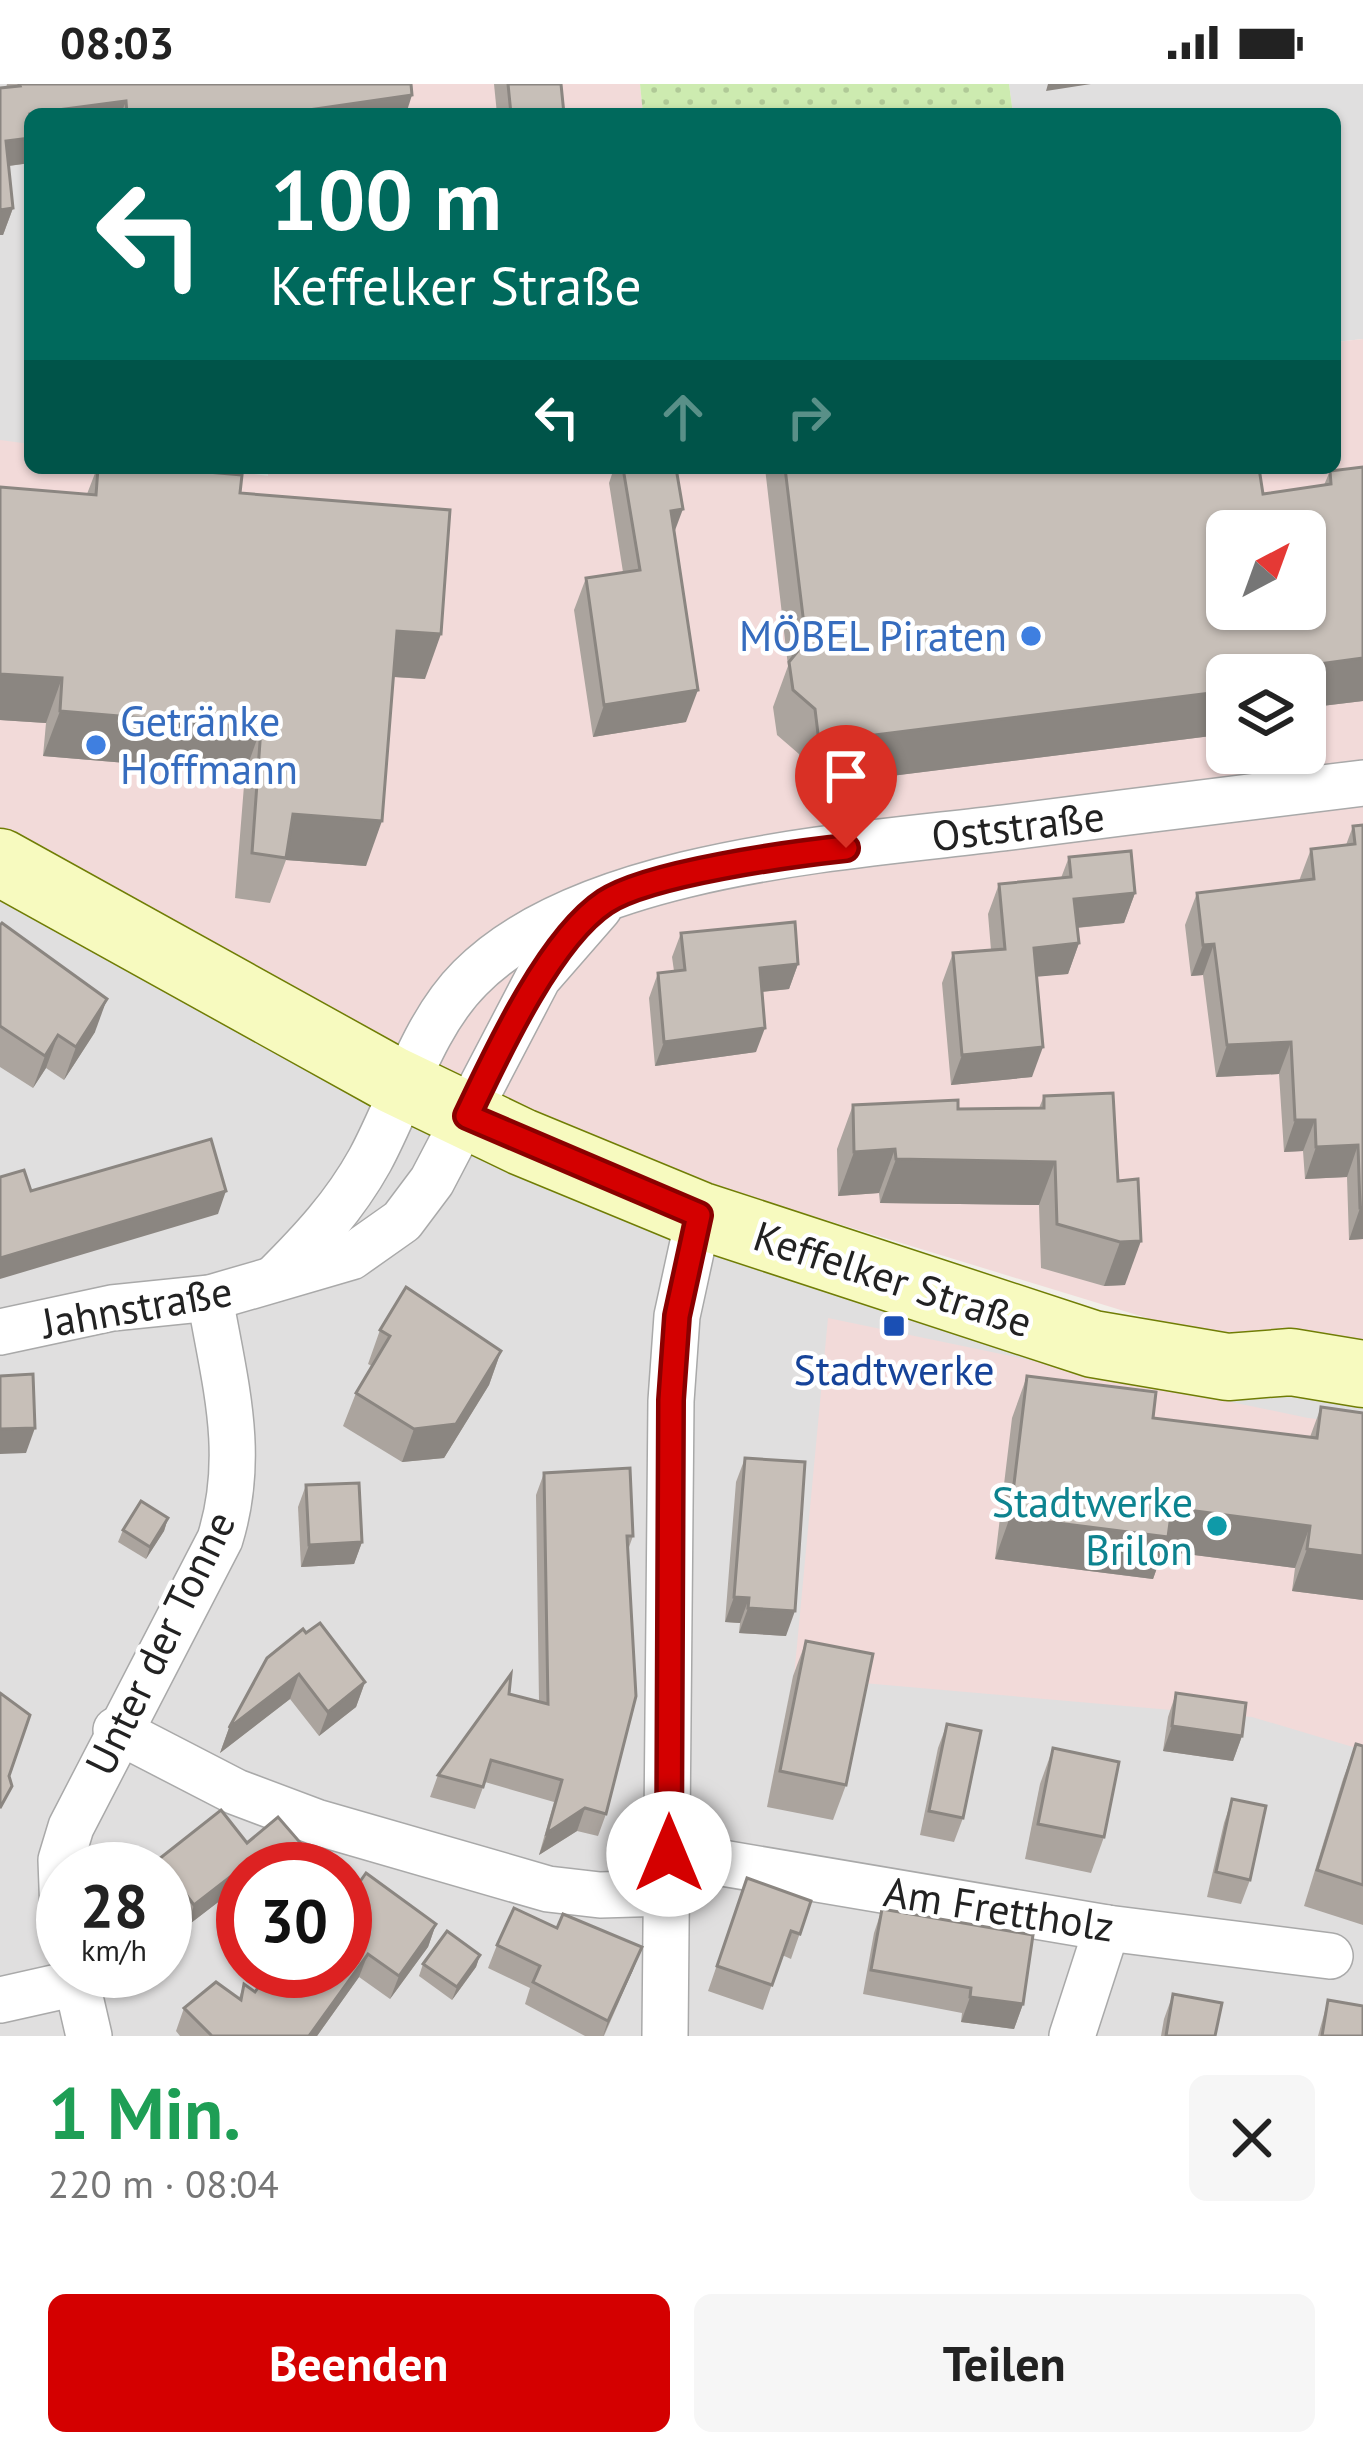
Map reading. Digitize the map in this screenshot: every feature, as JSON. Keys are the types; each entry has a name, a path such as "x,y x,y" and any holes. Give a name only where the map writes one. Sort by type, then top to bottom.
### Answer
{"street":[{"name":"Oststraße","path":"407,1086 439,1020 469,978 511,944 605,901 689,874 799,854 1363,783"},
{"name":"Keffelker Straße","path":"0,862 208,982 407,1086 699,1215 1093,1343 1228,1367 1292,1362 1363,1374"},
{"path":"467,1116 538,978 605,901"},
{"name":"Jahnstraße","path":"274,1280 331,1222 407,1086"},
{"name":"Jahnstraße","path":"0,1332 112,1308 210,1298 351,1257 402,1221 432,1181 467,1116"},
{"path":"665,2036 671,1400 677,1316 699,1215"},
{"name":"Unter der Tonne","path":"67,1842 116,1730 220,1539 235,1491 235,1448 210,1298"},
{"name":"Am Frettholz","path":"116,1730 274,1809 548,1889 587,1895 668,1873 1330,1956"},
{"path":"1072,2036 1107,1928"},
{"path":"0,2000 36,1989"},
{"path":"80,1998 89,2036"}],"shaded area":[{"path":"0,84 234,84 71,108 24,108 24,459 0,456"},
{"path":"234,84 640,84 642,108 236,108"},
{"path":"1009,84 1363,84 1363,339 1341,341 1341,108 1012,108"},
{"path":"1363,339 1363,1374 1291,1362 456,1107 0,853 0,440 24,443 24,474 1341,474 1341,341"},
{"path":"0,857 827,1259 1363,1374 1363,2036 0,2036"},
{"path":"828,1318 1308,1418 1363,1424 1363,1750 1252,1717 794,1677"}],"green space":[{"path":"640,84 1009,84 1012,108 642,108"}],"building":[{"path":"411,84 412,95 322,108 127,108 126,101 24,108 24,139 6,141 13,208 0,210 0,88"},
{"path":"508,84 561,84 563,108 510,108"},
{"name":"MÖBEL Piraten","path":"1363,467 1363,658 1326,663 1326,654 1206,654 1206,694 819,742 815,709 793,690 789,662 806,641 786,474 1260,474 1263,494 1331,484 1330,474"},
{"path":"98,474 230,474 242,475 240,493 450,510 441,634 397,631 382,821 293,814 286,858 252,853 261,728 60,711 62,678 0,674 0,487 96,495"},
{"path":"624,474 677,474 683,509 671,511 698,690 604,705 586,578 640,570"},
{"path":"1363,825 1360,1208 1358,1145 1316,1147 1315,1120 1295,1120 1291,1042 1227,1045 1214,944 1203,945 1197,893 1314,879 1311,849 1355,844 1353,826"},
{"path":"1131,851 1135,893 1074,899 1079,943 1034,948 1043,1047 962,1055 953,953 1005,949 999,884 1071,877 1069,857"},
{"path":"795,922 798,964 760,968 765,1028 664,1042 658,973 685,970 681,933"},
{"path":"2,923 107,999 76,1047 58,1035 45,1056 0,1026"},
{"path":"1113,1093 1118,1181 1138,1179 1141,1241 1120,1242 1057,1224 1055,1162 896,1159 895,1149 854,1152 853,1105 958,1100 958,1109 1044,1108 1044,1096"},
{"path":"211,1139 226,1191 0,1258 0,1177 24,1170 31,1191"},
{"path":"406,1287 501,1351 456,1424 414,1429 356,1393 390,1336 380,1330"},
{"path":"33,1374 35,1428 0,1429 0,1376"},
{"path":"1027,1376 1156,1392 1153,1418 1317,1438 1321,1407 1363,1413 1363,1556 1307,1549 1310,1526 1172,1508 1168,1537 1010,1517"},
{"path":"745,1458 805,1462 795,1611 748,1608 749,1598 734,1597"},
{"path":"630,1468 633,1536 627,1536 636,1696 606,1814 585,1808 547,1833 562,1780 491,1760 483,1787 438,1775 511,1674 509,1694 548,1704 544,1473"},
{"path":"359,1483 362,1542 309,1545 306,1485"},
{"path":"141,1501 168,1518 150,1547 123,1530"},
{"path":"320,1623 365,1682 328,1712 299,1674 229,1728 267,1658 303,1629 306,1633"},
{"path":"806,1641 873,1654 846,1785 780,1771"},
{"path":"0,1693 30,1715 9,1776 12,1786 0,1808"},
{"path":"1176,1693 1246,1703 1242,1736 1172,1726"},
{"path":"947,1724 981,1731 963,1818 929,1811"},
{"path":"1356,1744 1363,1746 1363,1885 1317,1870"},
{"path":"1053,1748 1119,1762 1104,1837 1038,1824"},
{"path":"1232,1799 1266,1806 1250,1880 1216,1872"},
{"path":"221,1810 246,1842 216,1842 216,1888 194,1905 192,1842 181,1842"},
{"path":"278,1817 300,1842 248,1842"},
{"path":"372,1877 436,1924 399,1976 372,1957"},
{"path":"747,1878 811,1901 800,1934 791,1931 772,1985 717,1966"},
{"path":"514,1908 557,1928 563,1914 642,1947 608,2021 533,1982 540,1966 497,1945"},
{"path":"882,1909 1033,1935 1023,2004 970,1997 971,1988 871,1970"},
{"path":"447,1931 480,1955 457,1987 423,1964"},
{"path":"216,1982 216,1998 336,1998 309,2036 212,2036 184,2008"},
{"path":"1173,1994 1222,2003 1215,2036 1166,2036"},
{"path":"1328,2000 1363,2006 1363,2036 1322,2036"}],"place":[{"name":"MÖBEL Piraten","path":"1031,636"},
{"name":"Getränke Hoffmann","path":"96,745"},
{"name":"Stadtwerke","path":"894,1326"},
{"name":"Stadtwerke Brilon","path":"1217,1526"}],"route":[{"path":"669,1854 671,1400 677,1316 699,1215 467,1116 538,978 605,901 689,874 846,848"}]}
